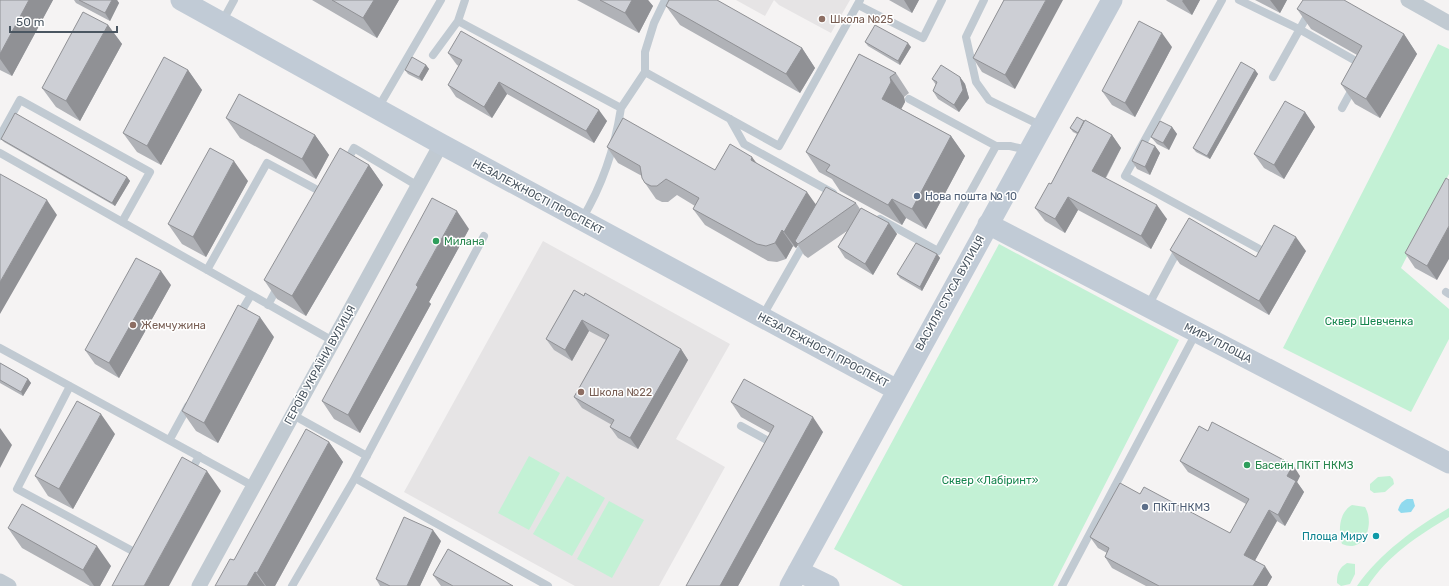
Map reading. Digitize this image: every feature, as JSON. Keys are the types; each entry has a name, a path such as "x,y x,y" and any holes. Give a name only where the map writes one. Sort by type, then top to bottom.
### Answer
{"street":[{"name":"НЕЗАЛЕЖНОСТІ ПРОСПЕКТ","path":"181,0 441,144 897,390"},
{"name":"ВАСИЛЯ СТУСА ВУЛИЦЯ","path":"794,579 1028,150 1112,0"},
{"path":"1408,0 1449,22"},
{"name":"ГЕРОЇВ УКРАЇНИ ВУЛИЦЯ","path":"199,586 441,144"},
{"name":"МИРУ ПЛОЩА","path":"988,224 1449,463"},
{"path":"794,579 828,586"},
{"path":"0,581 9,586"}],"lane":[{"path":"222,23 234,0"},
{"path":"377,109 441,0"},
{"path":"433,55 458,21 465,0"},
{"path":"581,220 595,197 618,132 621,108 645,72 645,52 654,23 665,0"},
{"path":"645,72 779,146 859,2 922,38 942,0"},
{"path":"984,0 966,37 976,82 989,100 1042,126"},
{"path":"1222,0 1125,176 1195,219 1263,251"},
{"path":"1239,0 1299,29 1364,66 1342,108"},
{"path":"1273,77 1316,0"},
{"path":"458,21 621,108"},
{"path":"909,99 996,146 1010,146 1028,150"},
{"path":"0,136 20,100 150,172 122,222"},
{"path":"730,119 744,144 834,196"},
{"path":"872,214 938,251 996,146"},
{"path":"342,168 354,148 418,186"},
{"path":"0,153 333,341"},
{"path":"207,270 267,163 327,195"},
{"path":"762,317 810,233"},
{"path":"292,586 355,478 484,236"},
{"path":"1148,307 1183,242"},
{"path":"268,305 283,277"},
{"path":"235,323 250,295"},
{"path":"1062,586 1196,332"},
{"path":"0,348 253,486"},
{"path":"70,386 16,489 143,556 147,550"},
{"path":"170,440 193,398"},
{"path":"293,415 367,456"},
{"path":"741,426 774,444 771,450"},
{"path":"184,483 199,456"},
{"path":"355,478 548,586"}],"shaded area":[{"path":"736,0 774,0 765,16"},
{"name":"Школа №25","path":"774,0 850,0 831,33 779,5"},
{"name":"Школа №22","path":"543,241 730,344 676,439 725,467 659,586 575,586 404,492"}],"green space":[{"name":"Сквер Шевченка","path":"1438,44 1449,49 1449,174 1401,268 1449,309 1449,339 1411,412 1283,348"},
{"name":"Сквер «Лабіринт»","path":"999,244 1179,340 1053,586 903,586 834,549"},
{"path":"529,456 560,473 529,530 498,513"},
{"path":"567,476 605,498 572,556 533,534"},
{"path":"1390,476 1393,479 1394,484 1385,492 1374,493 1370,490 1370,484 1378,477"},
{"path":"609,501 644,520 612,578 577,559"},
{"path":"1352,505 1365,507 1369,521 1366,535 1362,541 1357,545 1350,546 1342,544 1340,528 1344,512"},
{"path":"1449,508 1449,517 1404,547 1384,565 1368,586 1357,586 1387,552 1411,533"},
{"path":"1347,563 1355,564 1355,574 1350,584 1341,586 1337,583 1337,576 1340,569"}],"water":[{"path":"1407,499 1413,499 1415,506 1411,512 1401,513 1398,510 1399,506"}],"building":[{"path":"0,0 29,0 0,54"},
{"path":"79,0 112,0 105,13"},
{"path":"332,0 374,0 363,18"},
{"path":"600,0 632,0 625,13"},
{"path":"669,0 717,0 802,48 786,74 666,6"},
{"path":"1004,0 1046,0 1005,75 973,58"},
{"path":"1303,0 1344,0 1404,34 1366,99 1341,84 1362,46 1297,9"},
{"path":"83,12 108,25 66,101 42,88"},
{"path":"1139,21 1162,33 1125,103 1102,91"},
{"path":"875,25 908,43 898,61 865,42"},
{"path":"461,31 599,110 586,131 499,82 484,107 448,85 462,60 448,53"},
{"path":"859,54 896,73 890,77 891,82 882,99 951,136 912,209 892,199 888,205 826,171 830,165 806,152"},
{"path":"164,57 188,70 147,146 123,133"},
{"path":"412,57 426,65 419,77 405,70"},
{"path":"1241,62 1255,70 1207,156 1193,148"},
{"path":"941,65 960,77 963,90 954,105 933,91 937,82 932,79"},
{"path":"239,94 315,135 302,159 226,118"},
{"path":"1285,101 1305,112 1274,165 1254,154"},
{"path":"15,113 127,177 112,203 1,139"},
{"path":"1077,117 1084,121 1078,133 1070,128"},
{"path":"623,118 715,170 730,144 752,157 751,160 807,192 784,232 782,230 775,243 766,246 757,244 693,209 699,198 666,179 657,186 651,186 645,183 642,178 640,166 607,147"},
{"path":"1085,120 1112,135 1092,171 1157,205 1141,236 1068,197 1055,219 1035,208 1049,183 1051,184"},
{"path":"1160,121 1172,127 1163,143 1151,137"},
{"path":"1142,140 1155,146 1145,167 1132,161"},
{"path":"210,148 234,161 193,237 168,224"},
{"path":"340,148 369,165 292,296 264,280"},
{"path":"0,174 47,200 0,282"},
{"path":"1446,178 1449,180 1449,226 1427,266 1405,253"},
{"path":"826,187 856,203 798,244 795,241"},
{"path":"432,198 457,211 416,285 418,287 348,415 322,401"},
{"path":"861,208 889,223 865,264 838,247"},
{"path":"1189,218 1256,257 1274,225 1296,237 1259,301 1170,250"},
{"path":"916,243 937,254 920,287 897,274"},
{"path":"136,258 161,271 109,363 85,350"},
{"path":"574,290 584,296 585,293 681,349 630,438 610,427 614,420 574,397 609,335 582,320 565,350 546,339"},
{"path":"238,305 260,317 204,423 182,411"},
{"path":"0,363 28,379 21,392 0,380"},
{"path":"744,379 813,417 720,586 686,586 774,426 731,402"},
{"path":"77,401 101,414 59,489 35,476"},
{"name":"ПКіТ НКМЗ","path":"1212,422 1293,465 1287,476 1296,481 1278,515 1269,510 1244,555 1265,566 1253,586 1159,586 1105,557 1109,548 1090,537 1120,483 1140,494 1144,487 1230,533 1249,499 1180,461 1199,426 1208,431"},
{"path":"306,429 329,442 257,573 255,572 247,586 215,586 230,559 234,560"},
{"path":"182,457 207,471 144,586 112,586"},
{"path":"22,504 97,546 83,570 8,528"},
{"path":"404,517 433,530 407,586 390,586 376,579"},
{"path":"448,549 513,586 453,586 433,575"}],"place":[{"name":"Школа №25","path":"822,19"},
{"name":"Нова пошта № 10","path":"917,196"},
{"name":"Милана","path":"436,241"},
{"name":"Жемчужина","path":"133,325"},
{"name":"Школа №22","path":"581,392"},
{"name":"Басейн ПКіТ НКМЗ","path":"1247,465"},
{"name":"ПКіТ НКМЗ","path":"1145,507"},
{"name":"Площа Миру","path":"1376,536"}]}
